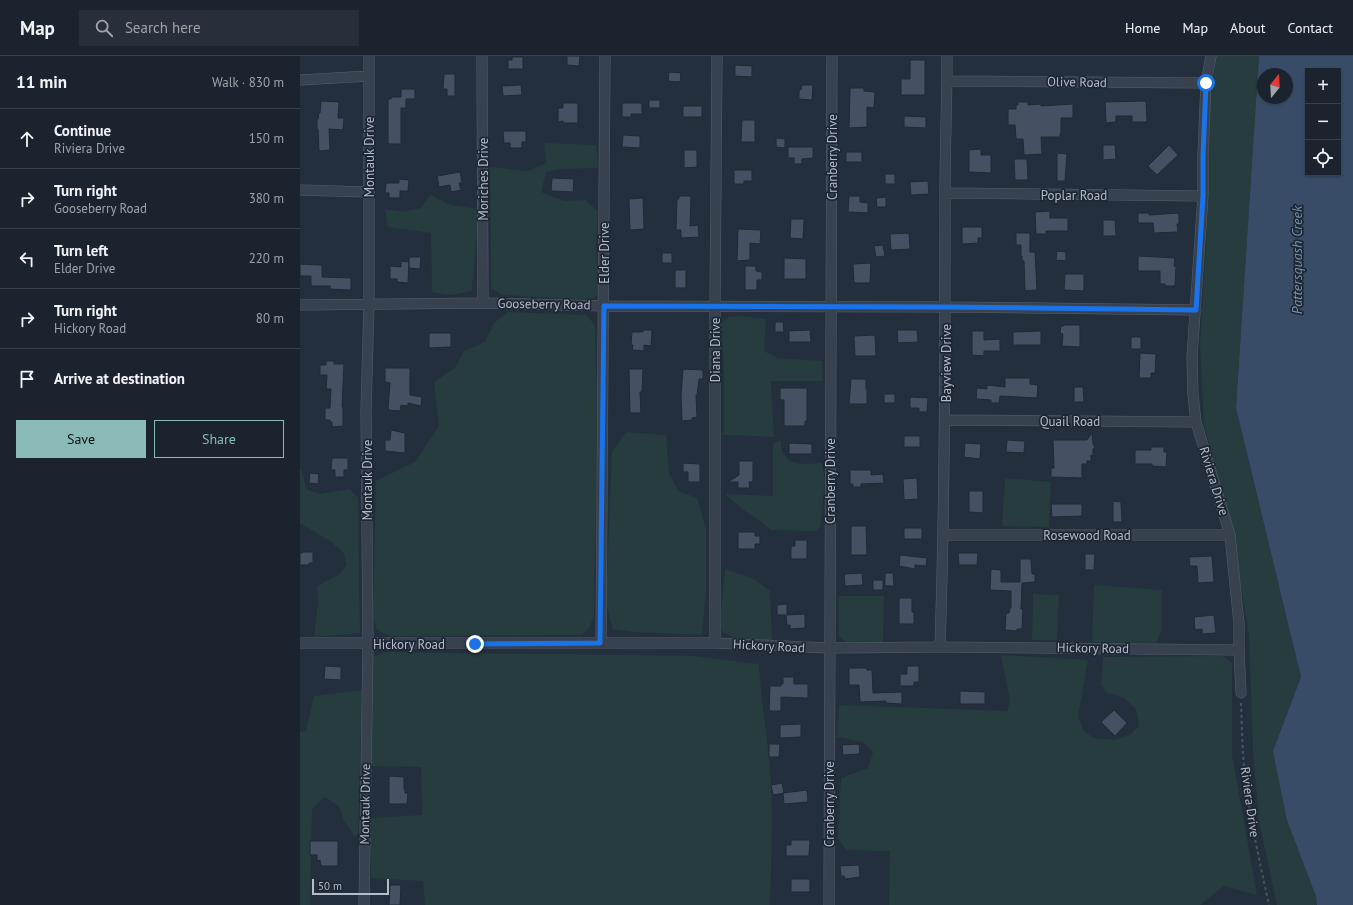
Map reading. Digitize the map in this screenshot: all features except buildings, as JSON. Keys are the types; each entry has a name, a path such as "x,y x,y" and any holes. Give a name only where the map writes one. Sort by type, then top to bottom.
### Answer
{"street":[{"name":"Montauk Drive","path":"364,905 368,644 366,410 369,304 369,56"},
{"name":"Moriches Drive","path":"482,56 484,303"},
{"name":"Elder Drive","path":"600,643 605,56"},
{"name":"Diana Drive","path":"715,643 717,56"},
{"name":"Cranberry Drive","path":"829,905 832,56"},
{"name":"Bayview Drive","path":"940,647 944,535 947,56"},
{"name":"Riviera Drive","path":"1211,56 1206,83 1203,196 1192,357 1193,395 1196,422 1230,535 1239,624 1238,650 1241,693"},
{"path":"300,80 369,76"},
{"name":"Olive Road","path":"947,80 1206,83"},
{"path":"300,190 368,192"},
{"name":"Poplar Road","path":"945,194 1203,196"},
{"name":"Gooseberry Road","path":"300,304 484,303 604,306 715,305 1196,310"},
{"name":"Quail Road","path":"945,420 1196,422"},
{"name":"Rosewood Road","path":"944,535 1230,535"},
{"name":"Hickory Road","path":"300,643 715,643 829,648 940,647 1238,650"}],"path":[{"name":"Riviera Drive","path":"1241,693 1244,765 1249,808 1259,863 1269,905"}],"green space":[{"path":"1216,56 1259,56 1257,68 1236,408 1301,677 1273,751 1316,896 1317,905 1277,905 1259,822 1253,750 1249,634 1228,513 1204,425 1200,344 1206,246 1207,125"},
{"path":"544,143 596,145 598,168 558,169 546,172 541,192 564,201 585,200 598,211 596,246 599,294 590,300 503,295 491,288 490,167 528,171 546,163"},
{"path":"430,195 451,205 479,209 472,291 451,295 432,292 431,233 388,227 385,209 403,212 421,208"},
{"path":"508,312 586,315 595,325 597,414 594,616 589,628 582,635 389,636 377,630 373,617 376,481 415,462 439,426 434,382 455,368 464,351 485,342 494,323"},
{"path":"741,316 766,319 764,351 777,358 822,361 823,381 771,381 774,437 724,435 724,365 721,323 728,317"},
{"path":"626,432 666,435 669,473 678,491 697,498 706,529 706,592 702,635 634,632 613,629 606,604 612,452"},
{"path":"781,440 782,452 790,461 800,464 822,463 825,482 820,527 815,531 772,530 741,508 725,494 773,496 773,444"},
{"path":"300,470 302,471 306,489 320,494 350,489 358,498 360,633 314,637 318,602 317,586 340,574 347,565 343,552 330,541 300,523"},
{"path":"1005,478 1051,482 1049,527 1002,526"},
{"path":"725,569 754,579 770,591 772,641 734,638 722,631 720,625"},
{"path":"1094,585 1162,590 1162,630 1156,643 1092,642"},
{"path":"1033,594 1059,595 1057,640 1032,640"},
{"path":"838,596 884,596 883,642 846,642 839,636"},
{"path":"384,652 693,656 759,664 769,757 772,803 770,905 425,905 423,881 371,878 371,818 422,815 421,767 370,766 373,657"},
{"path":"1001,655 1088,660 1078,717 1084,731 1093,738 1115,740 1131,734 1139,726 1136,709 1124,698 1106,692 1101,685 1103,657 1222,656 1232,663 1232,755 1257,895 1224,886 1200,905 889,905 890,851 846,850 838,838 841,778 868,768 873,752 863,742 837,737 839,705 1007,711 1010,701"},
{"path":"362,690 358,834 354,836 343,819 339,806 325,797 312,809 310,905 300,905 300,732 306,731 314,696"}],"water":[{"name":"Pattersquash Creek","path":"1259,56 1353,56 1353,905 1317,905 1316,896 1287,820 1273,751 1301,677 1236,408 1257,87 1257,104 1293,104 1293,68 1258,68"}],"route":[{"path":"475,644 600,643 604,306 715,305 1196,310 1203,196 1206,83"}]}
